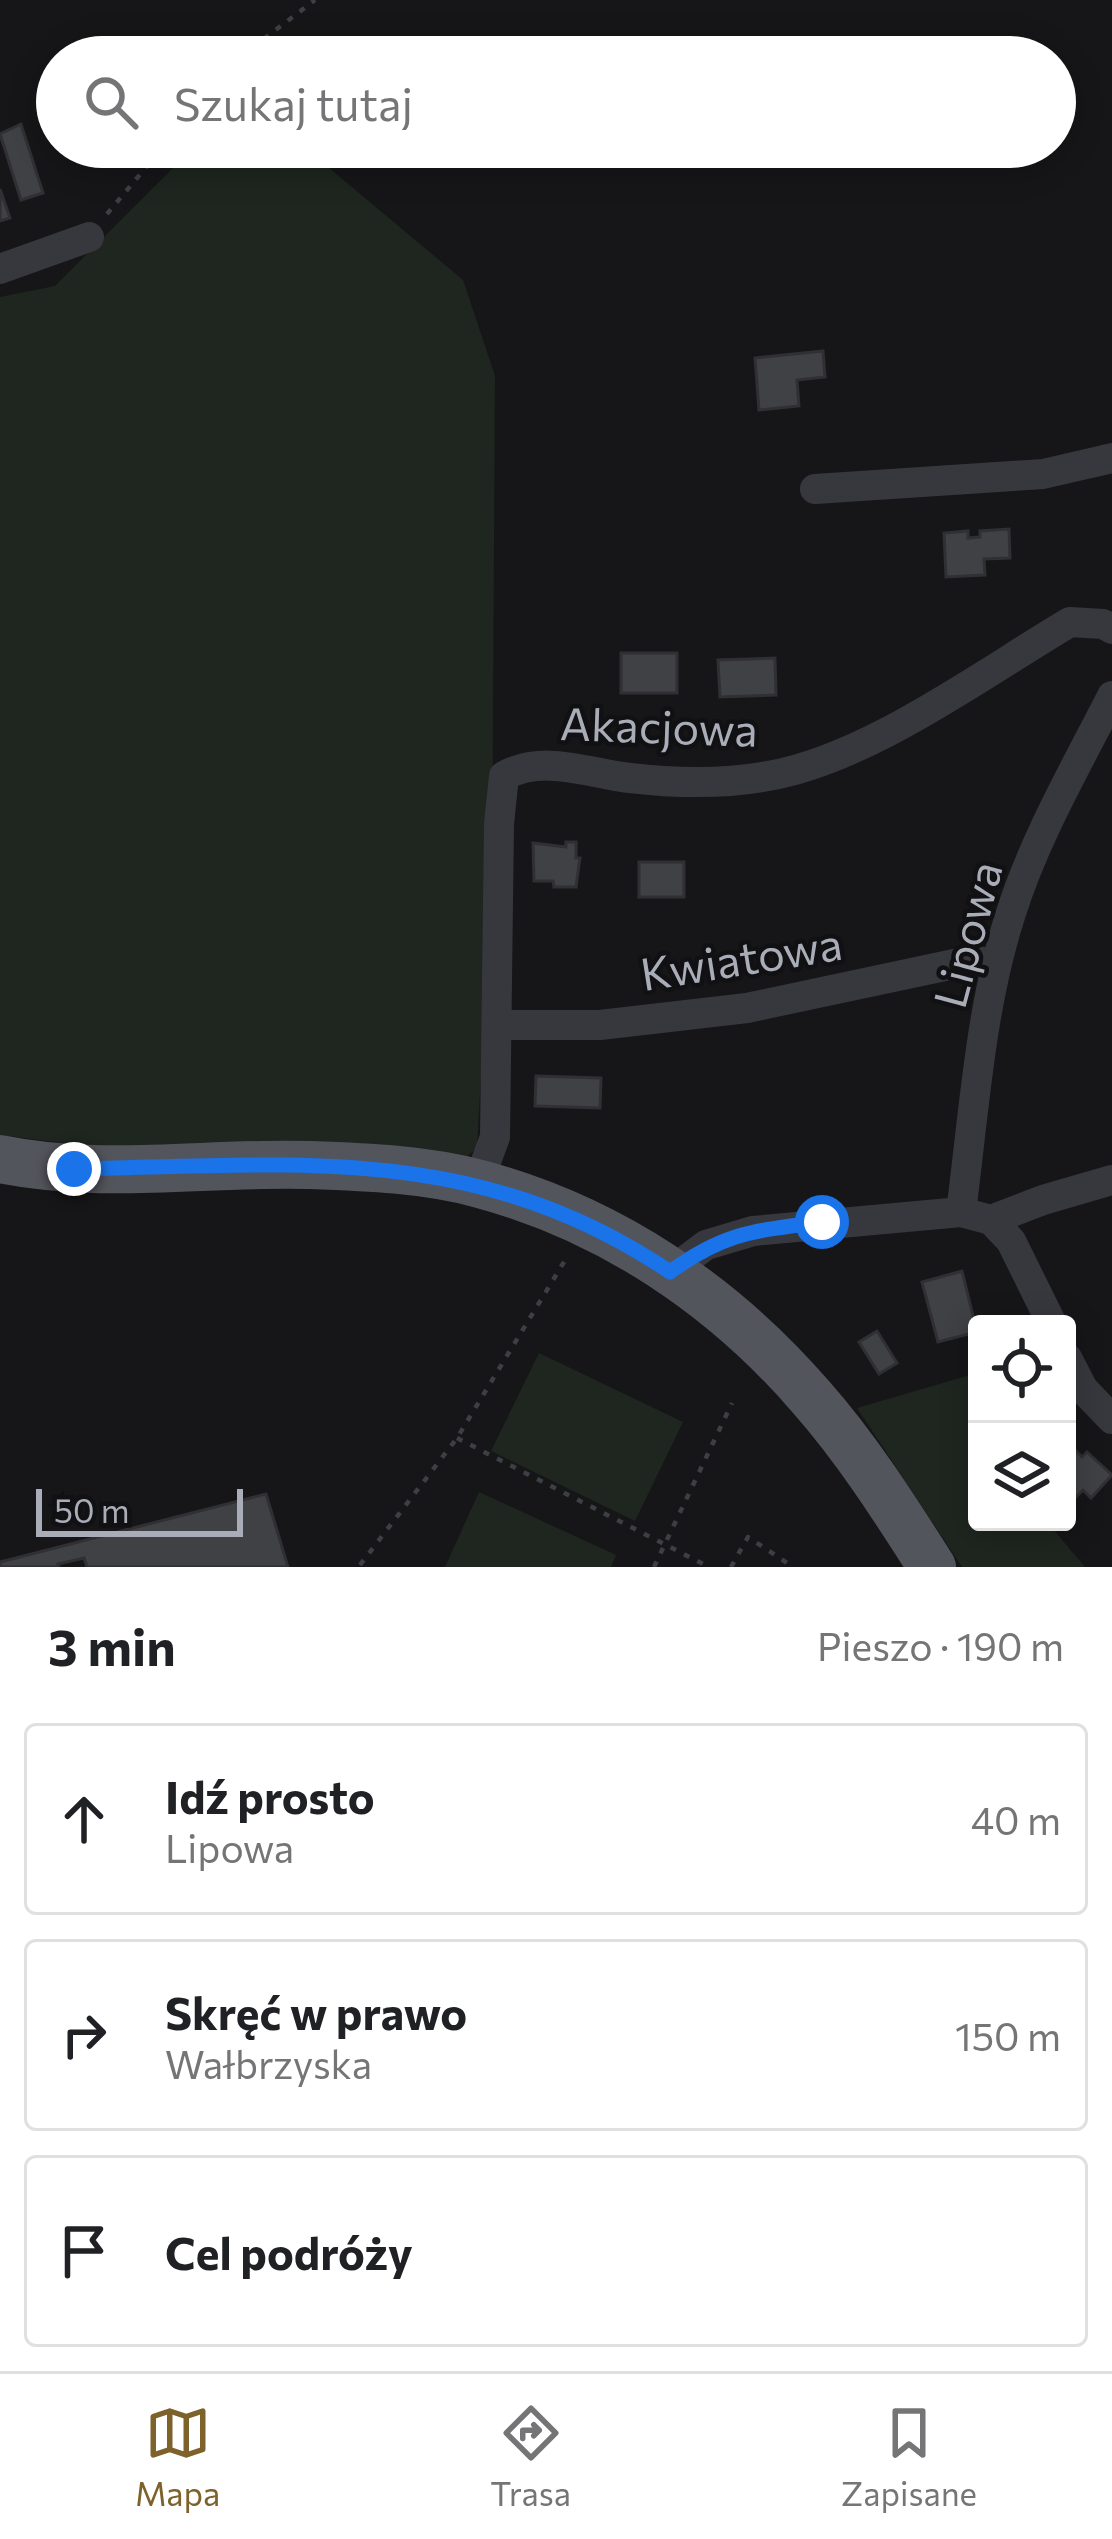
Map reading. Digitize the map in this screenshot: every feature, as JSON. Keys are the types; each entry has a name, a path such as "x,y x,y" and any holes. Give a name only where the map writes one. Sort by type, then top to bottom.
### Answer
{"main road":[{"path":"0,1159 74,1169 374,1168 478,1183 586,1222 623,1240 731,1316 812,1397 932,1567"}],"street":[{"path":"0,269 88,237"},
{"path":"815,489 1043,474 1112,458"},
{"name":"Akacjowa","path":"478,1183 495,1137 499,824 504,776 523,765 696,781 768,776 854,751 1070,622 1112,628"},
{"name":"Lipowa","path":"976,1216 996,965 1036,845 1112,696"},
{"name":"Kwiatowa","path":"497,1025 599,1025 726,1010 973,960 996,965"},
{"path":"670,1272 706,1245 753,1231 976,1216 1112,1180"},
{"path":"976,1216 1011,1241 1048,1315"},
{"path":"1076,1375 1112,1419"}],"path":[{"path":"268,36 315,0"},
{"path":"88,237 146,168"},
{"path":"360,1565 457,1438 586,1222"},
{"path":"654,1567 732,1403"},
{"path":"457,1438 709,1567"},
{"path":"731,1567 748,1537 793,1567"}],"shaded area":[{"path":"173,168 329,168 463,280 495,376 492,881 477,1148 459,1163 109,1149 0,1135 0,297 55,286"},
{"path":"539,1353 683,1422 635,1521 491,1451"},
{"path":"968,1376 968,1531 1055,1531 1085,1567 962,1567 857,1408"},
{"path":"479,1492 616,1555 611,1567 445,1567"}],"building":[{"path":"21,124 43,193 21,200 0,134"},
{"path":"0,189 10,218 0,221"},
{"path":"823,351 825,377 797,380 799,406 759,410 755,358"},
{"path":"1009,529 1010,558 984,559 985,575 946,577 944,533 968,531 968,538 980,537 980,531"},
{"path":"621,653 677,653 677,693 621,693"},
{"path":"775,658 776,695 720,697 718,660"},
{"path":"566,842 576,842 576,858 580,858 576,887 534,881 533,843 566,847"},
{"path":"639,862 684,862 684,897 639,897"},
{"path":"536,1076 601,1078 600,1108 535,1106"},
{"path":"962,1271 973,1315 968,1315 968,1334 938,1342 922,1282"},
{"path":"877,1331 897,1363 879,1374 859,1342"},
{"path":"1076,1451 1082,1457 1087,1452 1112,1475 1091,1498 1083,1490 1076,1497"},
{"path":"266,1494 288,1567 87,1567 84,1558 59,1567 0,1567 0,1562"}],"route":[{"path":"74,1169 304,1165 397,1169 478,1183 586,1222 670,1272 706,1245 753,1231 822,1222"}]}
